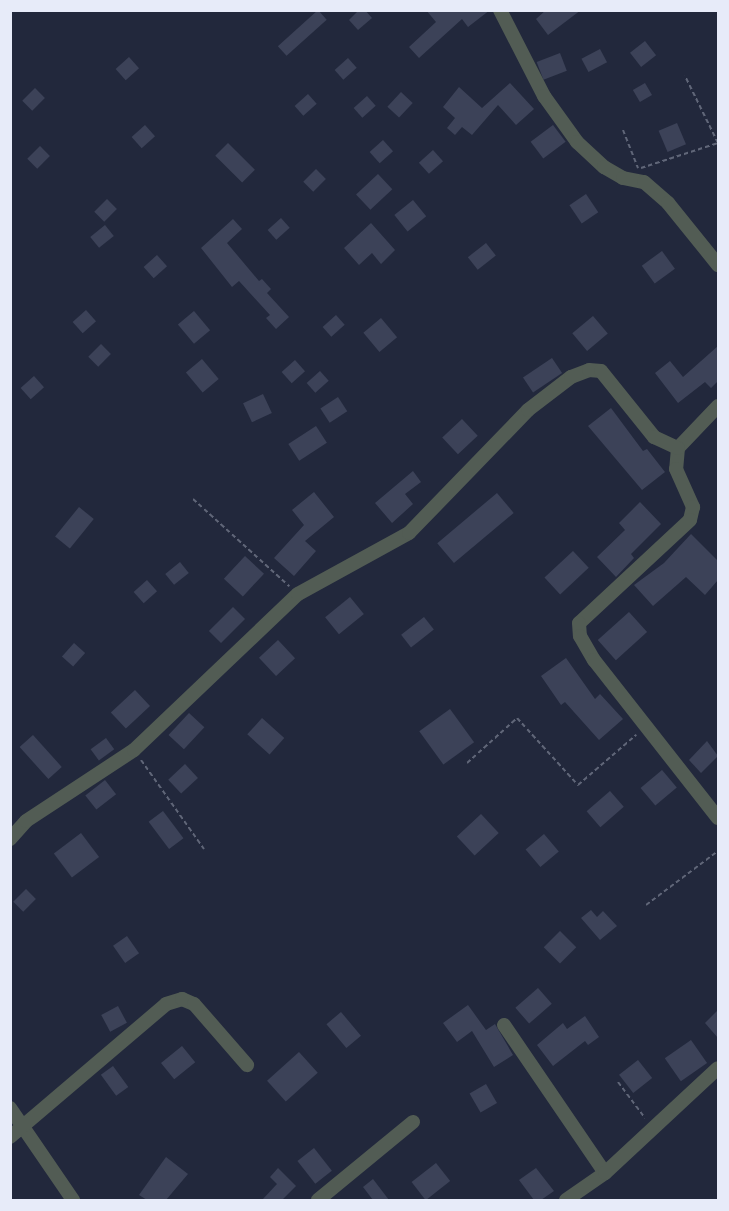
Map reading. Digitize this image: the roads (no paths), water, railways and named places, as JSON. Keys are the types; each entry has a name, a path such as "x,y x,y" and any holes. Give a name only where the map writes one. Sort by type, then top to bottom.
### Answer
{"street":[{"path":"500,10 544,96 577,142 604,167 623,178 641,175 668,203 718,265"},
{"path":"10,839 26,821 134,750 298,594 409,533 528,410 571,377 589,370 601,371 654,437 678,448"},
{"path":"718,406 678,448 676,469 693,507 690,520 579,623 580,636 594,660 648,725 718,818"},
{"path":"10,1137 166,1004 182,999 194,1004 247,1065"},
{"path":"504,1025 605,1173"},
{"path":"566,1200 605,1173 654,1130 718,1068"},
{"path":"10,1108 73,1200"},
{"path":"318,1200 413,1122"}]}
